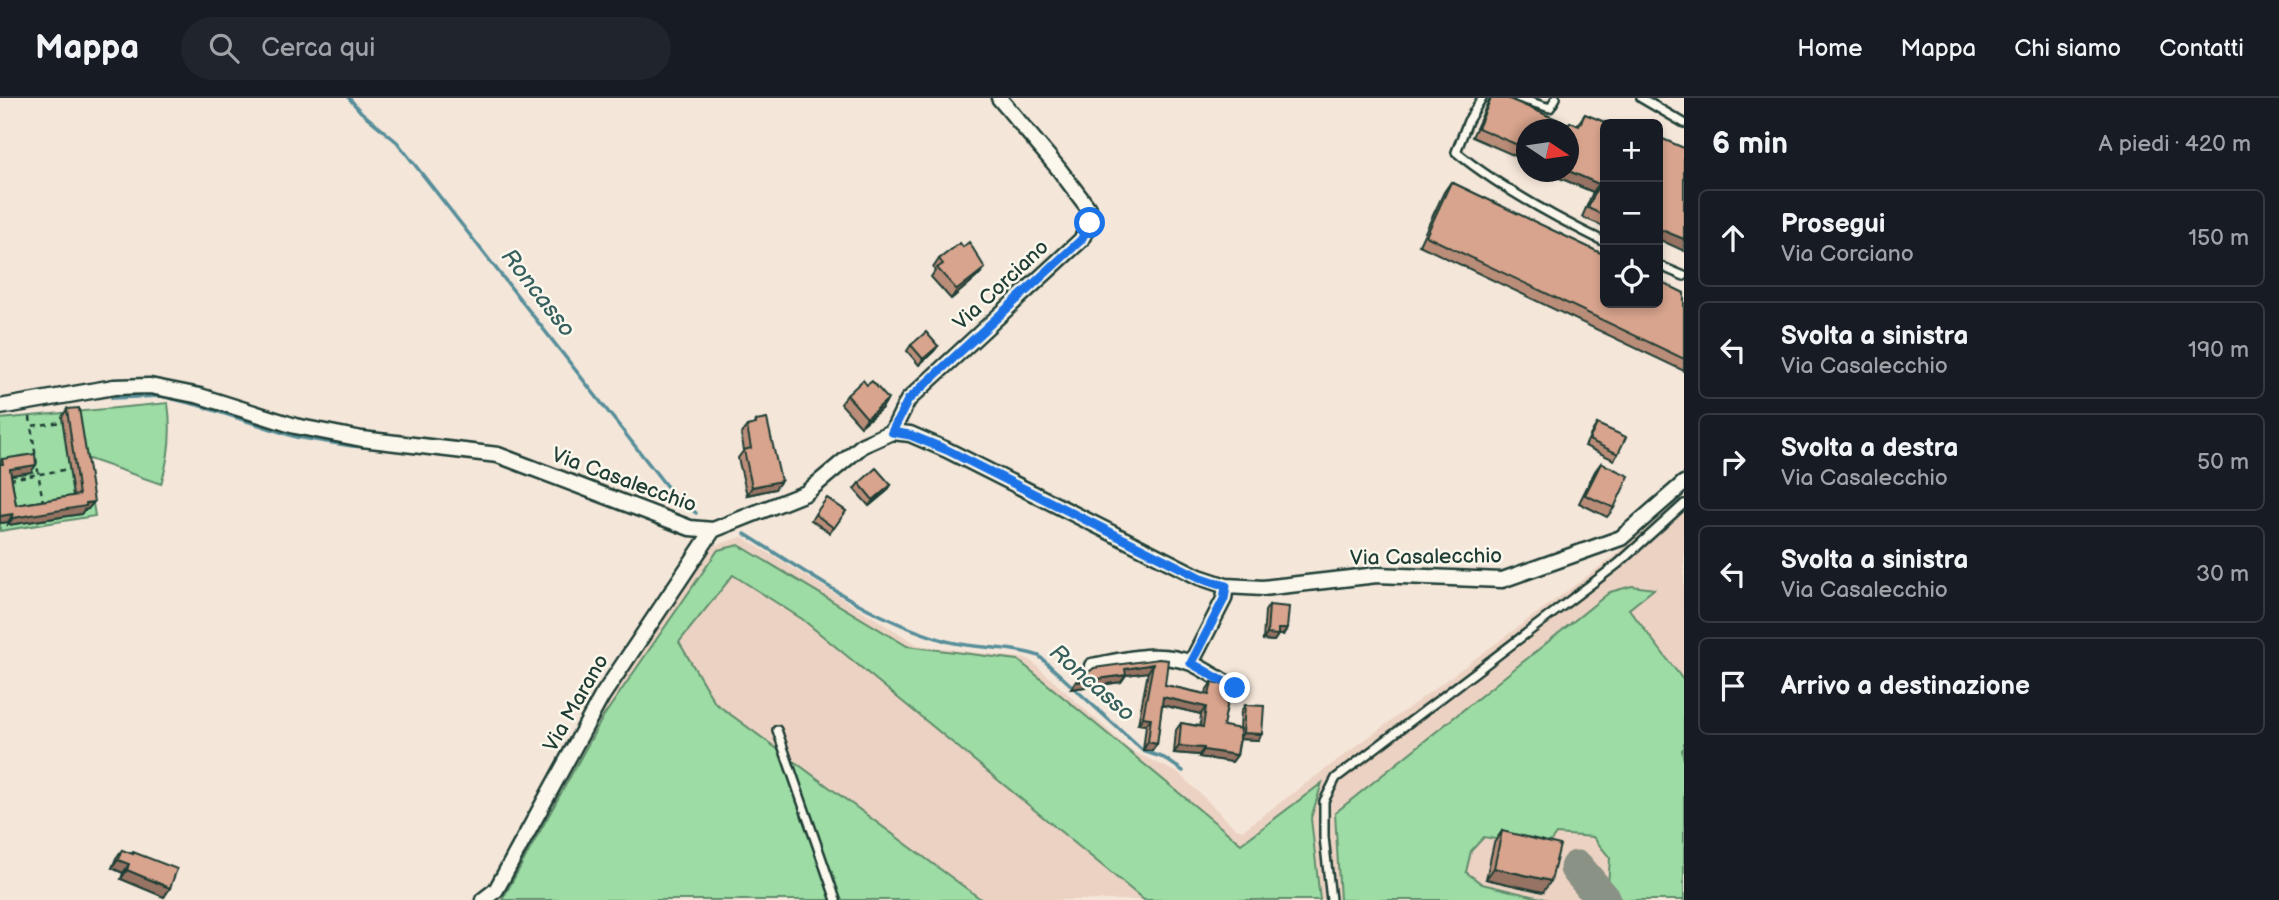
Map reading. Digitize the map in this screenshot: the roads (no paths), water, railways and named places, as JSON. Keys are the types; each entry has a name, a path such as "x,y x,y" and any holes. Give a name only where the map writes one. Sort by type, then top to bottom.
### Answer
{"street":[{"name":"Via Corciano","path":"892,432 908,400 1081,240 1090,223 1089,209 999,98"},
{"name":"Via Casalecchio","path":"0,407 114,387 150,386 200,396 295,426 362,439 498,455 690,528 713,530 806,493 863,445 892,432 910,435 947,450 1199,577 1226,586 1263,588 1377,575 1502,580 1621,538 1684,483"},
{"name":"Via Marano","path":"483,900 495,890 602,696 713,530"},
{"path":"1191,663 1224,599 1226,586"},
{"path":"1093,666 1145,656 1173,658 1191,663 1235,688"}],"lane":[{"path":"1482,98 1468,121 1456,152 1473,166 1565,222 1600,240"},
{"path":"1518,98 1550,108 1556,98"},
{"path":"1641,98 1684,123"},
{"path":"1663,267 1684,276"},
{"path":"1331,900 1324,837 1324,802 1336,778 1619,562 1684,504"},
{"path":"777,730 836,900"}],"waterway":[{"name":"Roncasso","path":"349,98 361,112 397,142 671,492 696,513"},
{"name":"Roncasso","path":"112,398 161,396 198,405 296,437 389,449"},
{"name":"Roncasso","path":"745,534 865,608 916,631 955,643 1015,650 1039,656 1143,751 1164,758 1183,771"}]}
